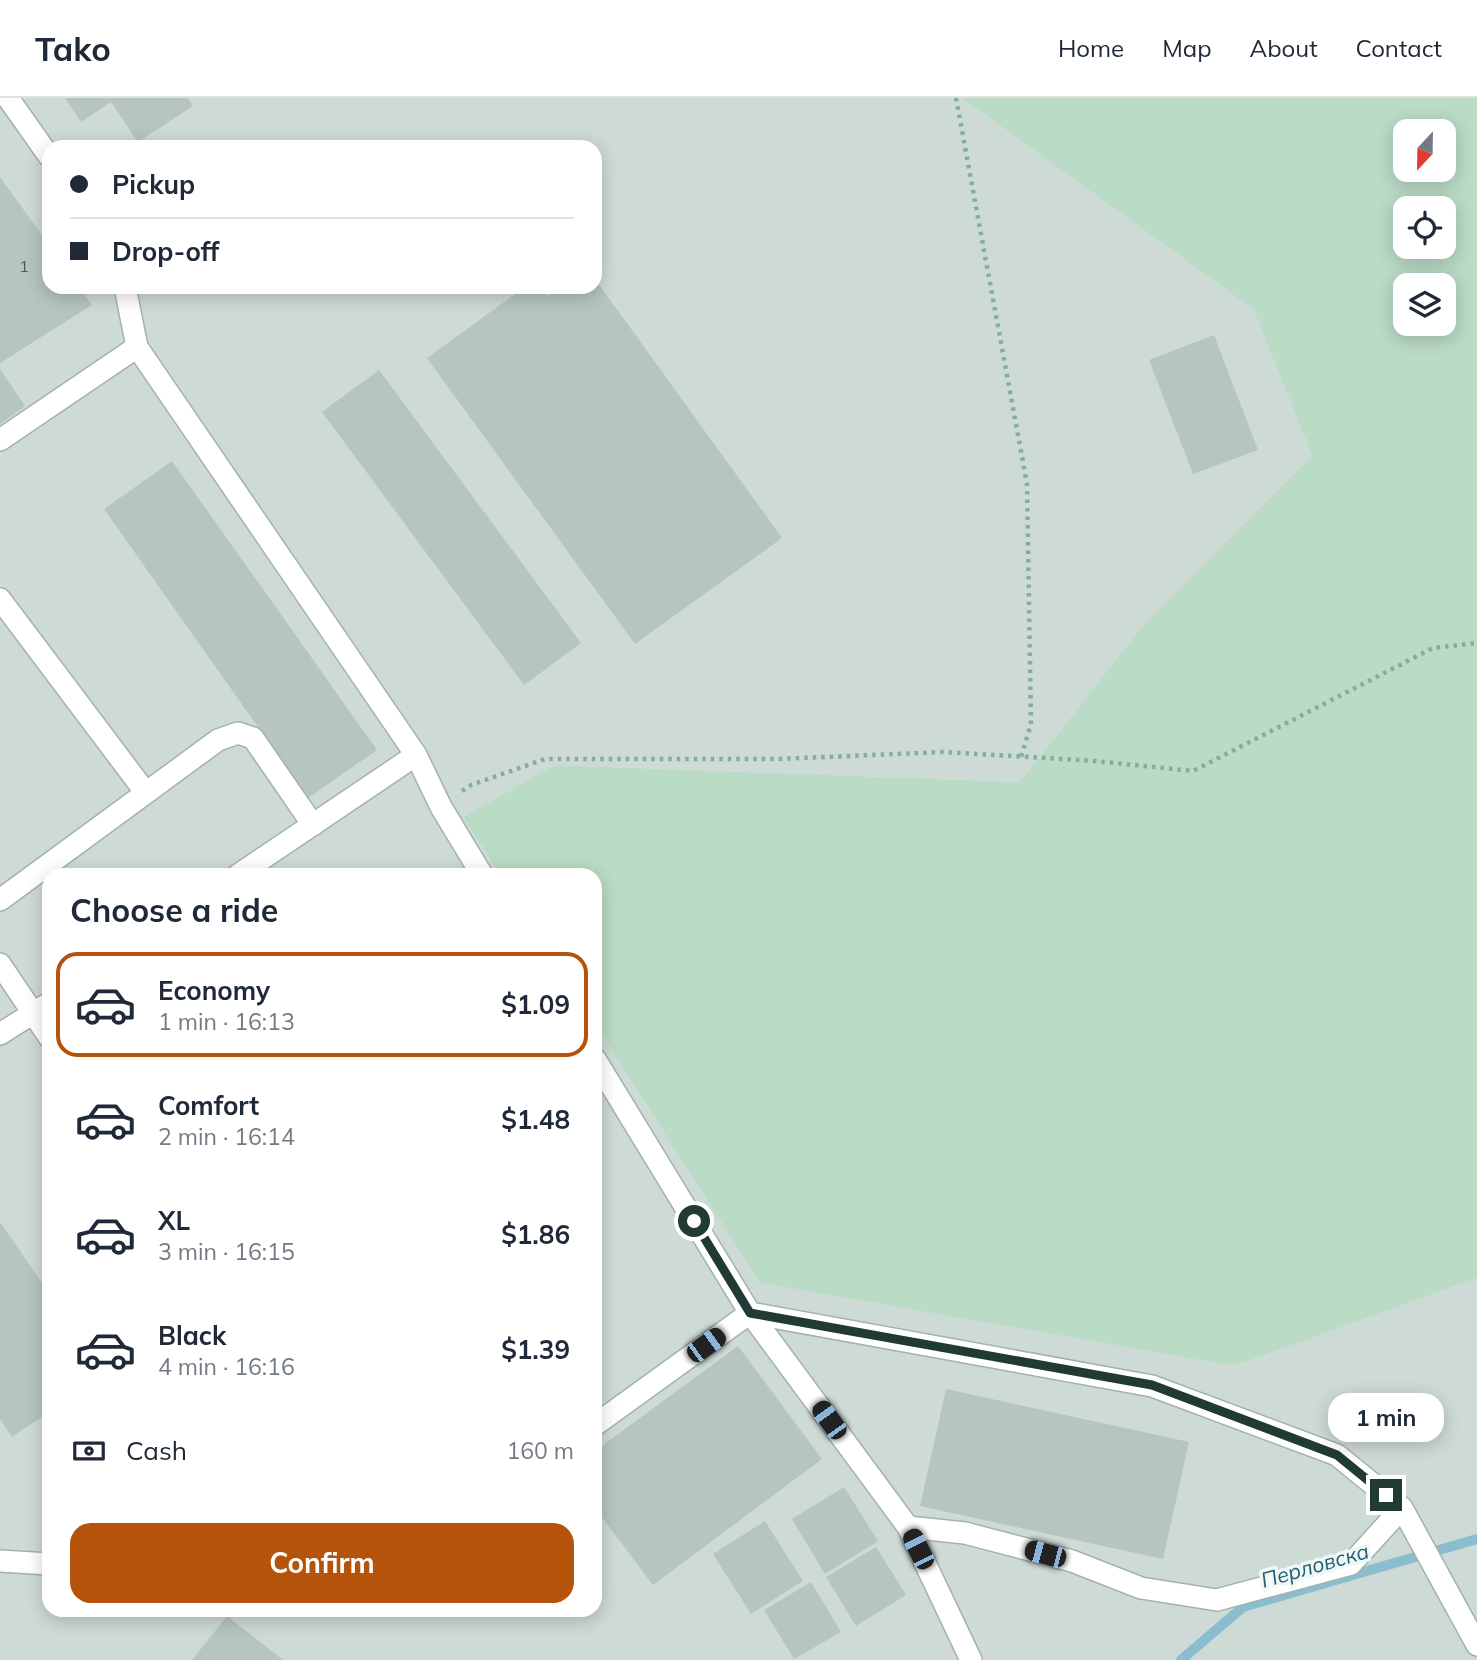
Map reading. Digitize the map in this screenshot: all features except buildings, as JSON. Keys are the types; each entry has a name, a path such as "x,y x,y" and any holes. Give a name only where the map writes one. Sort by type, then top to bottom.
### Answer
{"street":[{"path":"8,98 42,146"},
{"path":"126,294 137,347 416,755 441,807 478,868"},
{"path":"0,440 137,347"},
{"path":"0,599 8,627 146,793"},
{"path":"44,868 218,740 237,733 253,738 313,825"},
{"path":"248,868 416,755"},
{"path":"0,900 42,869"},
{"path":"0,964 41,1008 0,1034"},
{"path":"602,1070 750,1313 908,1527 971,1660"},
{"path":"602,1420 750,1313 1152,1385 1337,1455 1402,1508 1477,1645"},
{"path":"908,1527 965,1533 1072,1561 1142,1588 1217,1600 1351,1564 1402,1508"},
{"path":"0,1561 42,1564"}],"path":[{"path":"956,98 1027,484 1031,723 1021,757"},
{"path":"441,807 471,785 545,759 777,759 943,752 1095,761 1193,771 1433,648 1477,643"}],"shaded area":[{"path":"0,98 962,98 1253,309 1312,455 1144,624 1020,782 556,765 463,817 496,868 42,868 42,1617 602,1617 602,1035 760,1283 1234,1366 1477,1278 1477,1660 0,1660"}],"green space":[{"path":"962,98 1477,98 1477,1278 1234,1366 760,1283 602,1035 602,868 496,868 463,817 555,765 1020,782 1144,624 1312,455 1253,309"}],"waterway":[{"name":"Перловска","path":"1181,1660 1243,1607 1477,1539"}],"route":[{"path":"694,1221 750,1313 1152,1385 1337,1455 1386,1495"}]}
